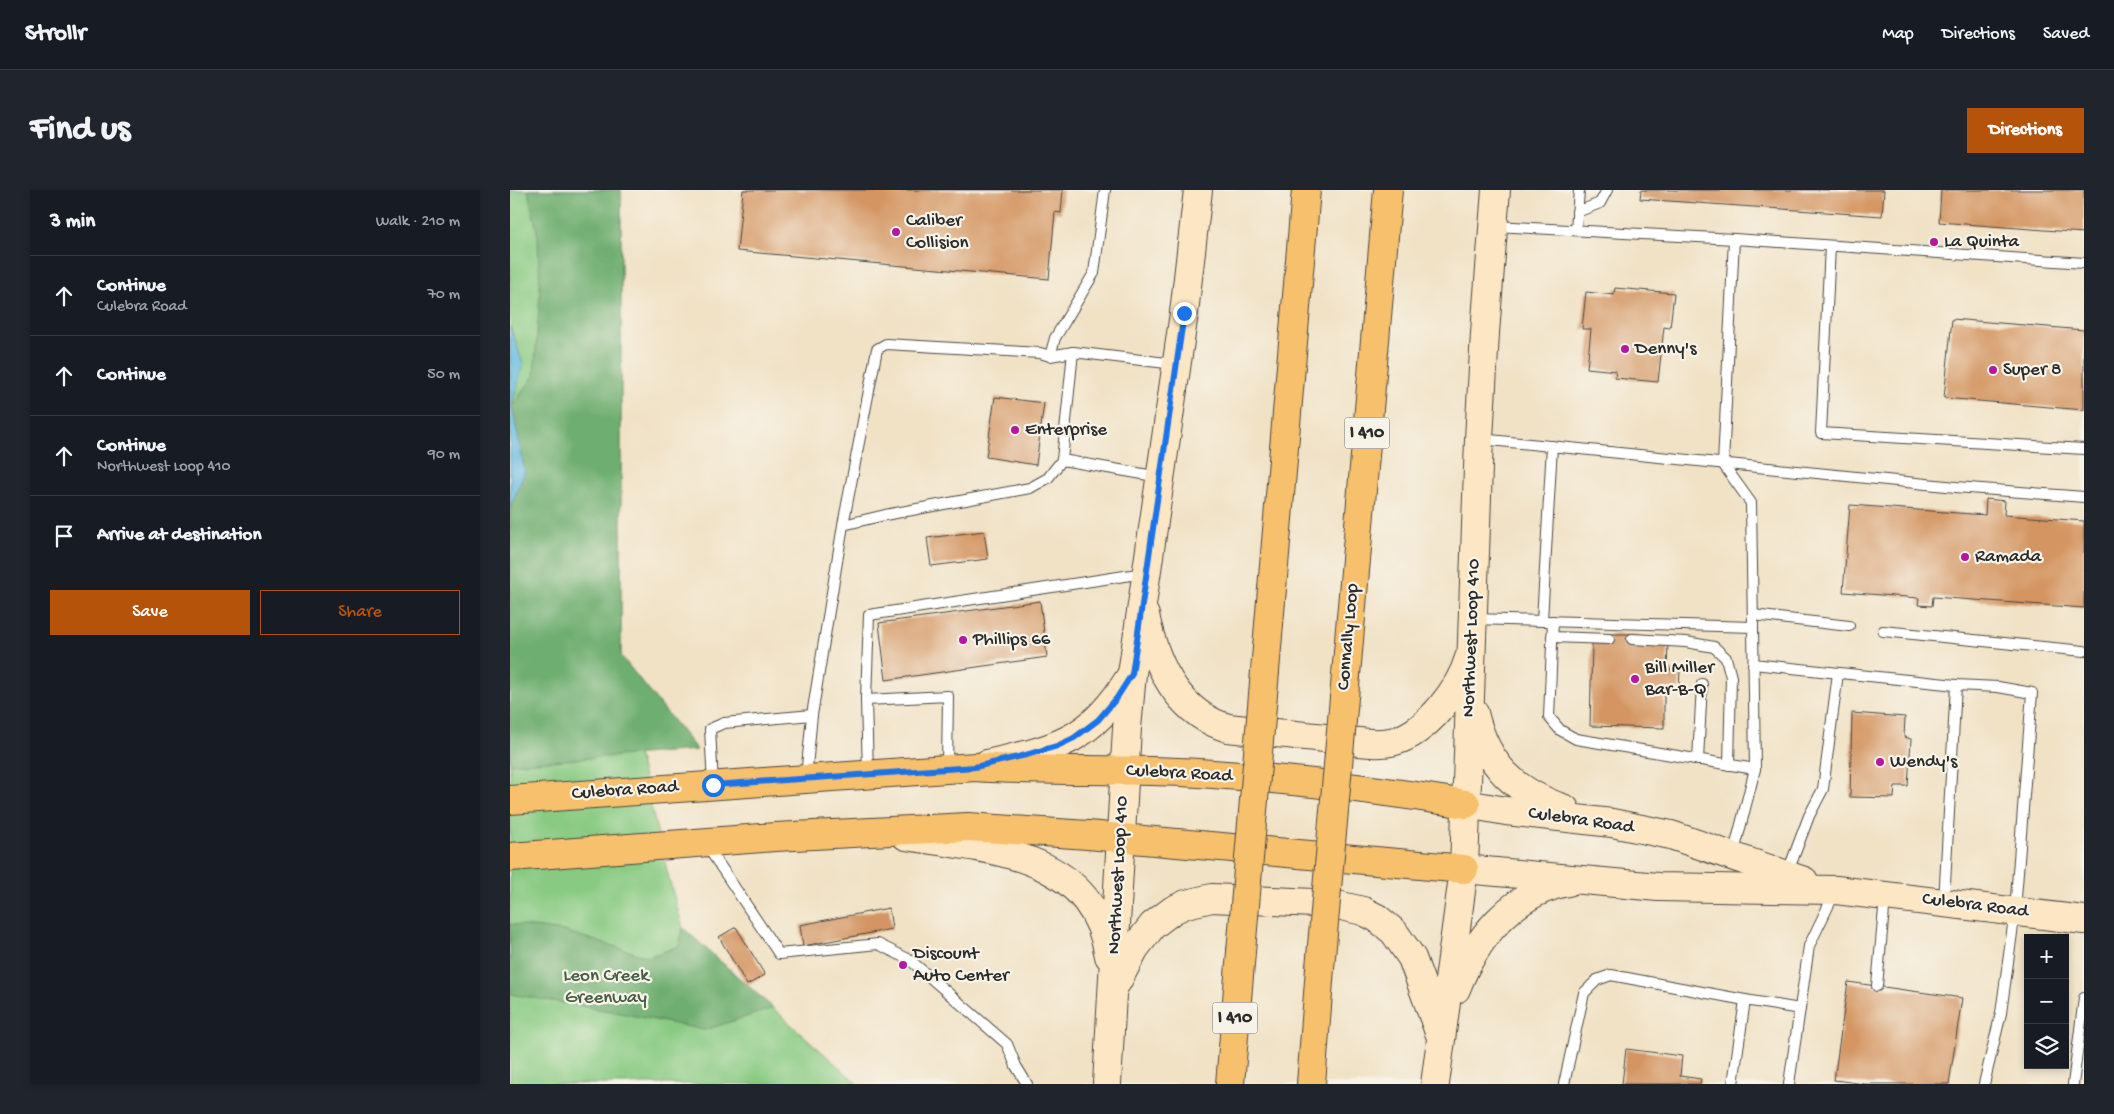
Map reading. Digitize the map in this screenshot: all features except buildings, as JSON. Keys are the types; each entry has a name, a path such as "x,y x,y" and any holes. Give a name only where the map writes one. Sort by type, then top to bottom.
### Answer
{"main road":[{"name":"Northwest Loop 410","path":"1107,1084 1120,875 1120,838 1132,674 1177,364 1198,190"},
{"name":"I 410","path":"1230,1084 1306,190"},
{"name":"Connally Loop","path":"1311,1084 1388,190"},
{"name":"Northwest Loop 410","path":"1435,1084 1464,869 1479,439 1496,190"},
{"path":"1143,606 1156,656 1175,692 1182,701 1199,715 1217,725 1228,728 1364,742 1393,742 1414,733 1431,718 1466,671 1470,656"},
{"path":"975,767 1041,751 1074,738 1098,720 1109,708 1132,674"},
{"path":"1471,693 1480,734 1495,762 1511,781 1541,800 1612,823"},
{"name":"Culebra Road","path":"510,800 947,768 975,767 1031,771 1198,773 1382,790 1506,811 1612,823 1671,835 1786,875 1836,890"},
{"name":"Culebra Road","path":"510,857 775,837 882,833 968,827 1120,838 1658,887 1836,890 2084,920"},
{"path":"882,833 1003,852 1026,858 1052,870 1069,882 1083,897 1096,917 1108,947 1113,995"},
{"path":"1442,1039 1457,986 1480,943 1490,930 1510,910 1531,895 1555,884 1581,880"},
{"path":"1113,995 1125,965 1142,937 1163,916 1186,904 1212,898 1332,904 1363,911 1377,918 1394,932 1412,958 1442,1039"}],"lane":[{"path":"1050,356 1055,338 1094,273 1105,190"},
{"path":"1576,230 1579,190"},
{"path":"1577,212 1600,203 1607,190"},
{"path":"1494,226 1734,239 2084,263"},
{"path":"1733,856 1755,769 1752,503 1723,464 1734,239"},
{"path":"1830,246 1821,433 2084,449"},
{"path":"806,778 812,715 843,525 878,349 886,344 1040,353 1050,356 1073,352 1177,364"},
{"path":"843,525 885,515 1030,488 1048,478 1062,460 1073,352"},
{"path":"1479,439 1956,487 2084,497"},
{"path":"1542,620 1552,446"},
{"path":"1062,460 1161,478"},
{"path":"868,773 866,700 869,615 1148,573"},
{"path":"1753,615 1849,626"},
{"path":"1473,619 1753,627"},
{"path":"1553,621 1549,717 1560,730 1576,739 1755,769"},
{"path":"1883,630 2084,651"},
{"path":"1552,638 1609,639"},
{"path":"1632,639 1686,642 1714,647 1726,658 1731,677 1728,765"},
{"path":"1754,664 1956,685 1998,687 2032,693 2015,911 2001,1014 1984,1084"},
{"path":"1786,875 1823,789 1838,673"},
{"path":"1698,760 1702,684"},
{"path":"1944,903 1956,685"},
{"path":"866,700 948,696 947,768"},
{"path":"713,785 710,729 724,722 812,715"},
{"path":"705,843 779,954 878,944 910,960 1007,1044 1016,1066 1027,1084"},
{"path":"1789,1084 1809,946 1836,890"},
{"path":"1877,986 1885,896"},
{"path":"1564,1084 1584,993 1597,980 1610,975 1800,1009"},
{"path":"2073,1084 2084,998"},
{"path":"1733,1084 1745,1000"}],"green space":[{"name":"Leon Creek Greenway","path":"510,190 621,190 621,656 637,750 683,928 858,1084 510,1084"},
{"path":"528,190 621,190 621,656 697,750 510,764 510,508 525,472 512,406 534,376 540,293 538,236"},
{"path":"510,924 564,931 648,957 679,946 683,928 773,1008 705,1030 605,1010 510,994"}],"water":[{"path":"510,325 523,364 512,406 525,472 510,508"}],"place":[{"name":"Caliber Collision","path":"896,232"},
{"name":"La Quinta","path":"1934,242"},
{"name":"Denny's","path":"1625,349"},
{"name":"Super 8","path":"1993,370"},
{"name":"Enterprise","path":"1015,430"},
{"name":"Ramada","path":"1965,557"},
{"name":"Phillips 66","path":"963,640"},
{"name":"Bill Miller Bar-B-Q","path":"1635,679"},
{"name":"Wendy's","path":"1880,762"},
{"name":"Discount Auto Center","path":"903,965"}],"route":[{"path":"713,785 975,767 1057,746 1074,738 1098,720 1116,699 1132,674 1184,313"}]}
